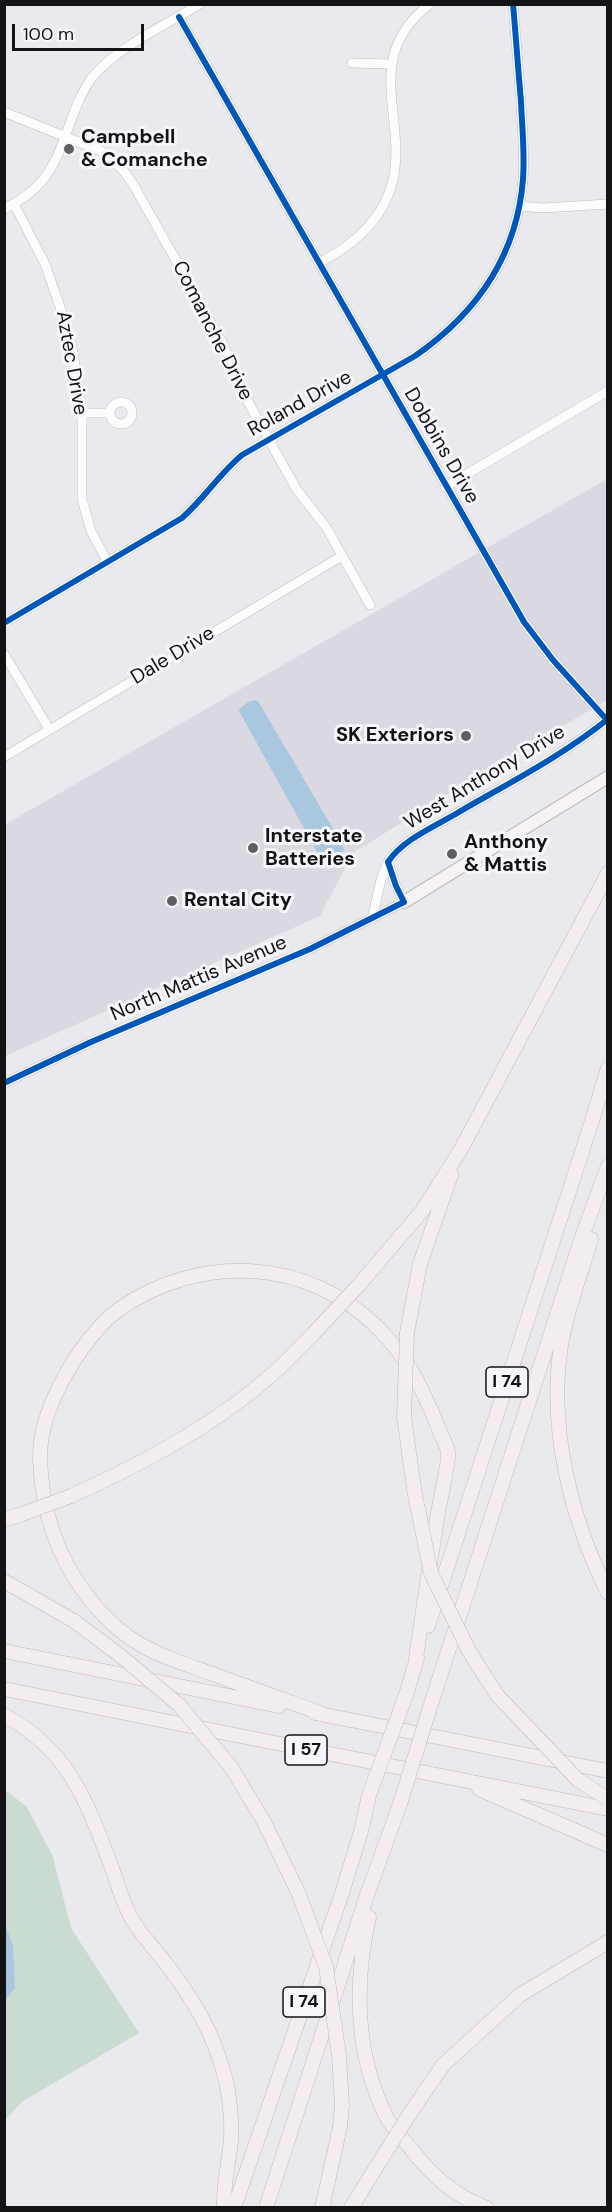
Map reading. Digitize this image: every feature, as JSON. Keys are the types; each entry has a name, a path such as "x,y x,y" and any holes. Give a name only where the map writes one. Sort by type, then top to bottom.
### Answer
{"highway":[{"path":"4,1520 71,1496 105,1480 165,1448 228,1408 277,1370 358,1286 422,1211 460,1150 608,873"},
{"name":"I 74","path":"234,2208 343,1890 369,1796 406,1695 608,1068"},
{"path":"460,1150 420,1264 407,1333 404,1417 415,1495 431,1573 470,1651 497,1695 578,1780 608,1799"},
{"path":"607,1166 593,1230 562,1341 557,1400 562,1448 579,1525 591,1560 608,1593"},
{"name":"I 74","path":"266,2208 607,1166"},
{"path":"323,1714 176,1660 138,1643 100,1612 80,1586 61,1554 44,1506 40,1457 46,1418 63,1379 86,1342 117,1311 157,1288 195,1275 242,1270 284,1274 316,1284 344,1301 372,1323 394,1345 421,1385 448,1451 415,1666"},
{"path":"4,1581 74,1621 122,1657 179,1705 231,1767 264,1822 298,1892 327,1967 339,2055 342,2105 340,2127 322,2208"},
{"name":"I 57","path":"4,1651 608,1771"},
{"name":"I 57","path":"4,1689 608,1809"},
{"path":"4,1715 25,1727 41,1740 55,1753 76,1781 91,1811 133,1921 192,1999 212,2034 230,2103 230,2142 224,2208"},
{"path":"455,1779 608,1845"},
{"path":"385,1843 365,1934 359,1991 362,2032 369,2074 388,2119 428,2171 470,2202 487,2208"},
{"path":"351,2208 443,2065 520,1995 608,1942"}],"main road":[{"name":"North Mattis Avenue","path":"404,902 608,777"}],"street":[{"path":"4,209 30,193 42,181 56,158 82,94 99,70 124,50 200,4"},
{"path":"319,262 342,250 367,230 383,206 389,192 394,168 390,92 391,64 406,31 430,4"},
{"name":"Roland Drive","path":"4,623 182,518 205,496 228,466 382,376 435,342 469,310 507,250 519,206 524,154 513,4"},
{"name":"Dobbins Drive","path":"179,17 524,622 553,660 607,719"},
{"path":"352,63 391,64"},
{"name":"Comanche Drive","path":"4,112 100,151 122,169 133,184 223,344 241,389 297,490 326,527 370,605"},
{"name":"Aztec Drive","path":"14,204 45,264 58,296 73,352 82,413 82,499 91,531 108,563"},
{"path":"519,206 543,208 608,204"},
{"path":"445,487 608,391"},
{"path":"82,413 109,413"},
{"name":"Dale Drive","path":"4,757 342,556"},
{"path":"4,654 49,729"},
{"name":"West Anthony Drive","path":"372,919 381,880 393,854 583,739 607,719"},
{"path":"388,862 404,902"},
{"name":"North Mattis Avenue","path":"4,1083 91,1042 300,954 404,902"}],"shaded area":[{"path":"607,479 607,700 353,853 320,916 5,1056 4,825"},
{"path":"4,1789 27,1807 53,1857 71,1928 139,2033 23,2101 5,2120"}],"water":[{"path":"250,701 258,701 342,844 344,850 342,853 328,862 321,859 239,711"},
{"path":"4,1923 13,1945 15,1988 5,2001"}],"cycle path":[{"path":"4,623 182,518 242,455 415,356 457,321 475,301 503,258 519,207 523,179 524,150 513,4"},
{"path":"179,17 524,622 553,660 607,720"},
{"path":"4,1083 91,1042 310,949 404,902 388,862 402,846 554,757 608,719"}],"place":[{"name":"Campbell & Comanche","path":"69,149"},
{"name":"SK Exteriors","path":"466,736"},
{"name":"Interstate Batteries","path":"253,848"},
{"name":"Anthony & Mattis","path":"452,854"},
{"name":"Rental City","path":"172,901"}]}
